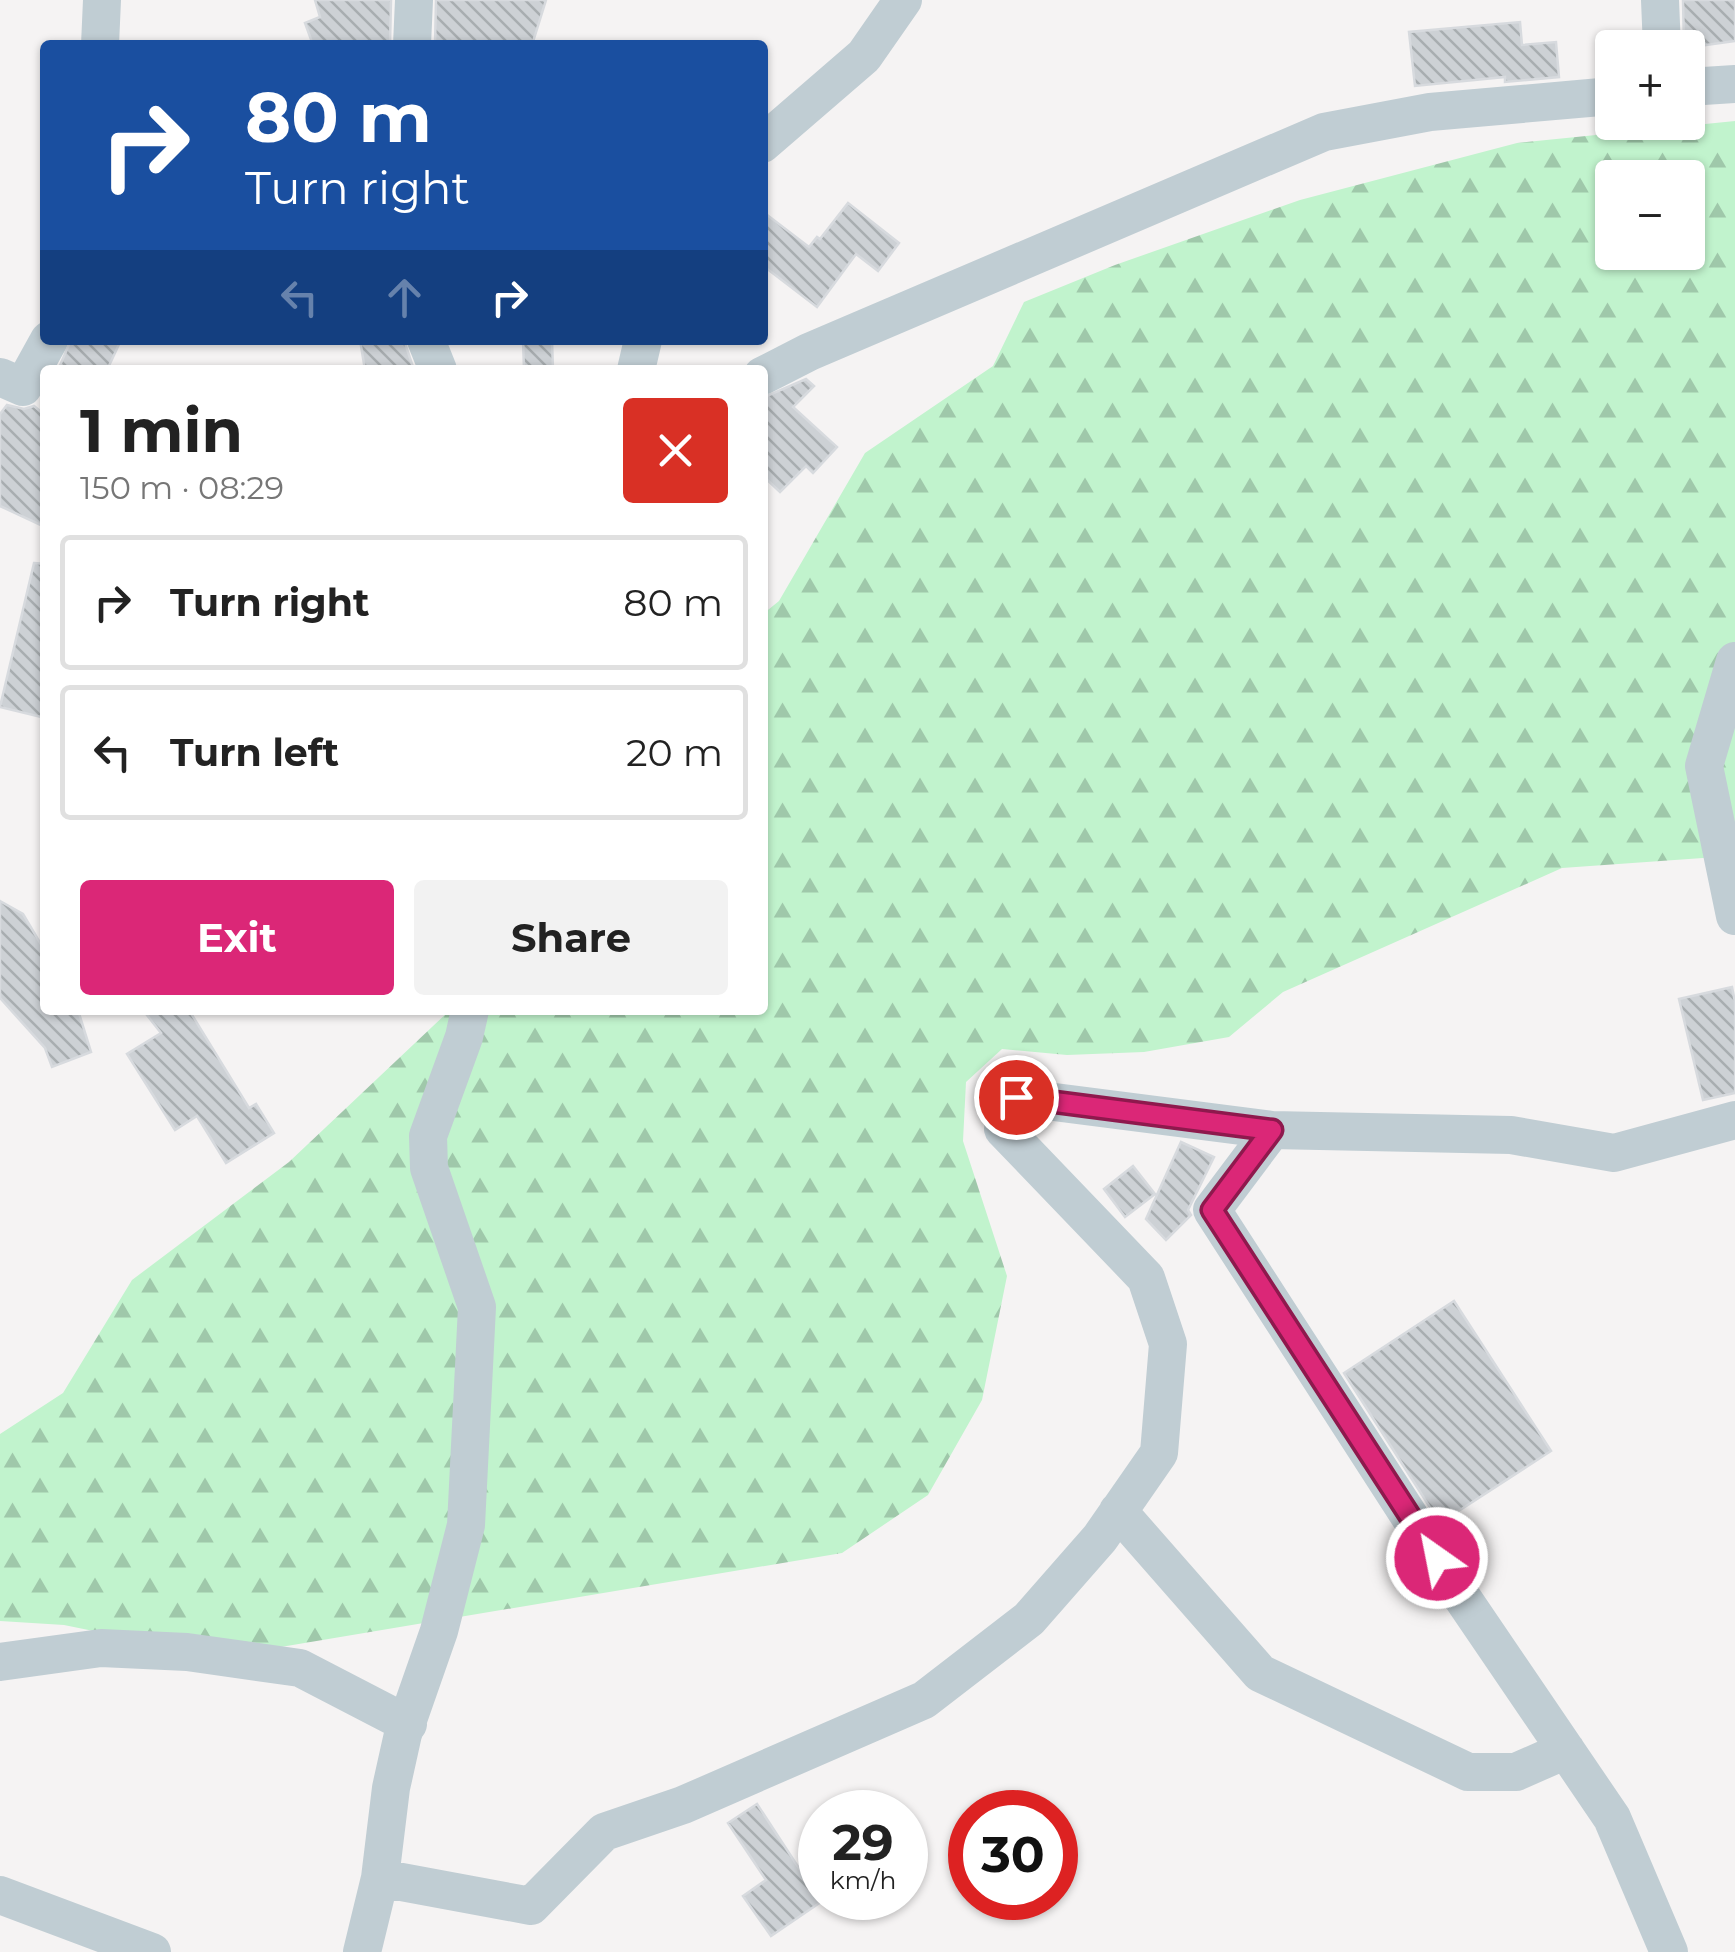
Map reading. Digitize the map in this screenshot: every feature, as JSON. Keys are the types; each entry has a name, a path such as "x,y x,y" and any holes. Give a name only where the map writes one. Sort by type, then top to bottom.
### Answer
{"street":[{"path":"100,40 102,0"},
{"path":"412,40 414,0"},
{"path":"768,139 864,56 903,0"},
{"path":"1660,0 1661,30"},
{"path":"1705,87 1735,84"},
{"path":"768,373 808,352 1324,132 1430,112 1595,97"},
{"path":"0,377 23,387 46,345"},
{"path":"1735,661 1704,766 1735,916"},
{"path":"362,1952 380,1878 391,1788 439,1632 466,1525 478,1307 429,1168 428,1136 469,1015"},
{"path":"380,1878 531,1906 604,1832 683,1806 924,1700 1029,1620 1100,1538 1160,1453 1168,1344 1146,1278 1003,1128 1016,1097 1272,1130 1511,1135 1614,1154 1735,1120"},
{"path":"1272,1130 1212,1210 1457,1590 1612,1818 1670,1952"},
{"path":"1118,1511 1260,1674 1468,1772 1516,1772 1566,1750"},
{"path":"0,1662 101,1648 187,1652 300,1668 408,1724"},
{"path":"0,1894 152,1952"}],"green space":[{"path":"1735,121 1735,879 1717,857 1562,868 1283,992 1229,1037 1144,1052 1067,1055 1002,1049 966,1082 963,1141 1007,1276 982,1400 928,1495 842,1553 221,1657 64,1625 0,1621 0,1434 63,1393 132,1280 289,1162 445,1015 768,1015 768,610 779,601 865,453 993,366 1024,302 1115,265 1300,200 1517,143 1595,135 1595,140 1705,140 1705,124"}],"building":[{"path":"315,0 391,0 390,40 311,40 305,23 320,17"},
{"path":"436,0 546,0 534,40 435,40"},
{"path":"1683,0 1735,0 1735,41 1705,45 1705,30 1684,30"},
{"path":"1520,22 1522,45 1556,42 1559,77 1505,82 1505,77 1415,86 1409,32"},
{"path":"848,203 899,243 878,271 856,254 817,307 768,270 768,216 809,247 817,237 820,239"},
{"path":"69,345 119,345 109,365 60,365"},
{"path":"361,345 406,345 412,365 364,365"},
{"path":"523,345 552,345 553,365 524,365"},
{"path":"806,379 814,386 793,407 837,447 813,473 806,466 780,492 768,481 768,395"},
{"path":"7,405 24,409 34,406 40,411 40,525 0,506 0,414"},
{"path":"34,563 40,564 40,717 0,707"},
{"path":"0,901 23,914 40,943 40,1015 80,1015 91,1052 52,1067 45,1048 0,998"},
{"path":"1732,987 1735,1093 1703,1100 1679,999"},
{"path":"147,1015 192,1015 249,1108 256,1104 274,1133 226,1163 197,1116 175,1130 127,1054 161,1033"},
{"path":"1181,1142 1214,1157 1188,1210 1191,1215 1166,1240 1146,1219"},
{"path":"1133,1166 1155,1194 1125,1217 1104,1189"},
{"path":"1454,1301 1551,1451 1440,1523 1344,1373"},
{"path":"757,1804 798,1867 798,1918 771,1936 743,1896 766,1880 728,1823"}],"route":[{"path":"1016,1097 1272,1130 1212,1210 1437,1558"}]}
